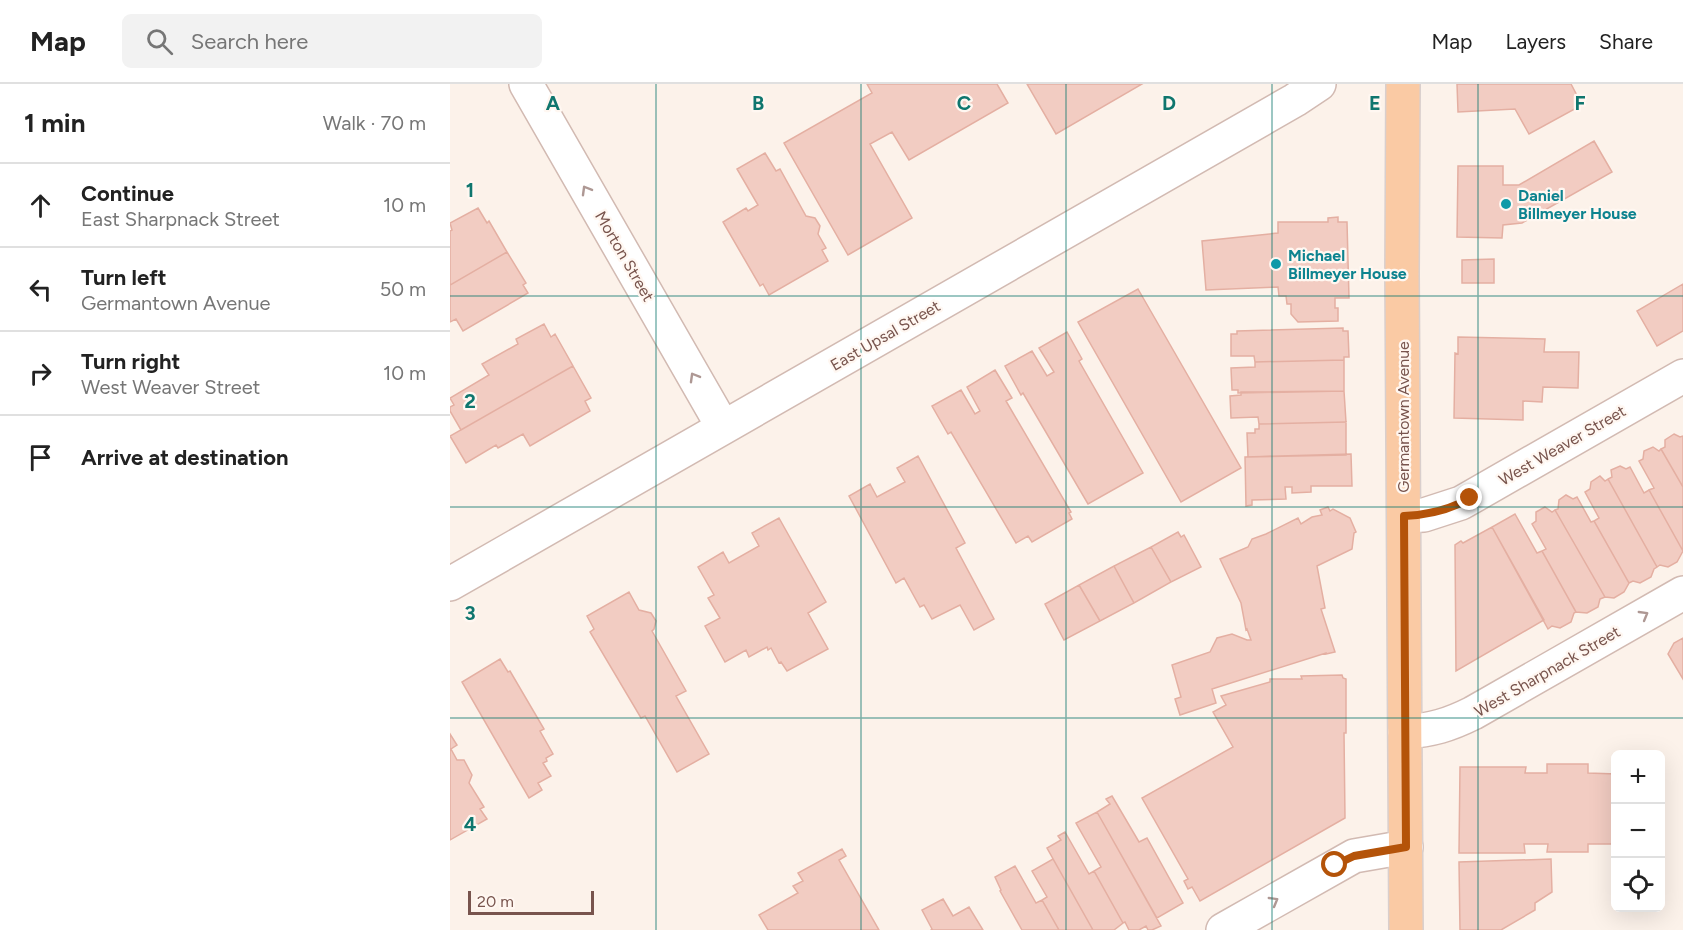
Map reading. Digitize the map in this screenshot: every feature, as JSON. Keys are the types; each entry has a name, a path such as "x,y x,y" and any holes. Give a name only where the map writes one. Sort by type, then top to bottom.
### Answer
{"main road":[{"name":"Germantown Avenue","path":"1403,84 1406,930"}],"street":[{"name":"Morton Street","path":"525,84 723,427"},
{"name":"East Upsal Street","path":"450,584 1295,100 1319,84"},
{"name":"West Weaver Street","path":"1404,516 1424,515 1461,503 1683,376"},
{"name":"West Sharpnack Street","path":"1405,732 1451,724 1683,593"},
{"path":"1223,930 1354,856 1406,847"}],"building":[{"path":"867,84 997,84 1008,103 909,160 892,132 870,144 912,218 848,255 784,143 872,93"},
{"path":"1027,84 1142,84 1056,134"},
{"path":"1457,84 1571,84 1582,105 1529,134 1515,109 1458,112"},
{"name":"Daniel Billmeyer House","path":"1594,141 1612,172 1522,223 1503,225 1502,238 1457,237 1458,166 1503,166 1503,185 1519,185"},
{"path":"765,153 776,171 780,169 806,216 815,218 820,226 818,234 826,248 822,250 828,261 769,295 763,284 760,286 723,222 746,208 748,211 758,205 737,169"},
{"path":"478,208 487,223 489,221 507,252 450,285 450,231 452,230 450,223"},
{"name":"Michael Billmeyer House","path":"1338,217 1338,222 1347,222 1349,298 1335,298 1338,321 1298,322 1291,314 1291,304 1287,304 1286,296 1279,296 1278,287 1206,290 1202,241 1278,233 1278,222 1328,222 1328,218"},
{"path":"507,252 526,283 523,285 528,293 463,331 456,319 450,322 450,285"},
{"path":"1494,259 1494,283 1462,283 1462,260"},
{"path":"1683,284 1683,331 1657,346 1637,311"},
{"path":"1138,289 1241,468 1181,502 1078,322"},
{"path":"544,324 551,337 555,334 573,366 461,430 450,411 450,407 454,405 450,398 489,375 482,364 518,344 516,339"},
{"path":"1343,328 1343,331 1348,331 1349,357 1344,357 1344,360 1255,362 1254,356 1231,356 1231,334 1237,334 1237,331"},
{"path":"1067,332 1082,359 1079,361 1143,473 1088,504 1005,366 1032,351 1047,376 1054,372 1039,348"},
{"path":"1458,337 1545,339 1544,352 1579,352 1578,388 1543,387 1542,402 1523,401 1523,420 1454,418 1455,353 1458,354"},
{"path":"1344,360 1344,391 1238,393 1238,390 1232,390 1231,368 1255,367 1255,362"},
{"path":"573,366 591,398 585,401 590,411 530,446 523,434 498,448 496,445 466,463 450,436"},
{"path":"995,370 1012,398 1006,401 1071,512 1069,513 1072,519 1032,542 1028,536 1016,543 951,432 948,434 932,406 961,390 975,414 980,411 967,387"},
{"path":"1344,391 1346,422 1259,424 1258,417 1231,418 1230,396 1241,395 1241,392"},
{"path":"1346,422 1346,455 1248,457 1247,433 1255,433 1255,429 1259,429 1259,424"},
{"path":"1674,434 1683,436 1683,487 1661,449 1665,447 1665,440"},
{"path":"1653,447 1659,451 1661,449 1683,487 1683,551 1649,490 1654,488 1639,461 1643,459 1644,451"},
{"path":"1351,454 1352,486 1311,486 1311,492 1292,493 1292,487 1285,487 1286,499 1252,500 1252,505 1246,506 1245,457"},
{"path":"918,456 965,543 956,548 994,619 974,630 960,605 932,619 924,605 920,607 904,578 896,583 849,496 870,484 877,497 905,482 897,468"},
{"path":"1620,466 1626,469 1630,467 1644,493 1649,490 1683,551 1677,562 1668,567 1660,565 1657,567 1608,479 1612,477 1611,470"},
{"path":"1600,476 1605,481 1608,479 1657,567 1651,577 1640,583 1633,581 1629,583 1594,521 1599,518 1585,492 1590,489 1591,482"},
{"path":"1566,495 1573,499 1577,497 1591,522 1594,521 1629,583 1624,592 1614,598 1605,597 1555,510 1558,509 1559,500"},
{"path":"1328,507 1330,511 1333,509 1350,518 1356,532 1352,549 1317,566 1325,608 1321,609 1335,652 1212,689 1216,703 1180,715 1175,699 1181,697 1172,665 1210,652 1217,638 1232,634 1251,640 1246,630 1241,603 1220,559 1248,547 1252,539 1298,518 1301,524 1312,517 1322,515 1320,510"},
{"path":"1545,507 1552,512 1555,510 1605,597 1600,599 1598,607 1587,613 1576,612 1542,551 1546,549 1532,524 1536,521 1536,512"},
{"path":"1515,514 1537,553 1542,551 1576,612 1571,622 1560,628 1552,626 1548,629 1492,527"},
{"path":"779,518 826,602 808,613 828,649 787,671 781,662 779,663 771,648 768,650 767,647 749,657 746,650 725,662 705,626 720,618 708,598 714,595 698,567 723,552 729,563 759,546 752,533"},
{"path":"1492,527 1544,620 1456,671 1455,545"},
{"path":"1178,532 1181,537 1184,535 1201,567 1171,582 1151,547"},
{"path":"1151,547 1171,582 1134,603 1114,566"},
{"path":"1114,566 1134,603 1100,621 1079,585"},
{"path":"1079,585 1100,621 1064,640 1045,604"},
{"path":"629,592 639,610 651,613 656,621 652,631 686,691 676,696 709,754 677,772 645,716 641,718 590,632 594,629 587,616"},
{"path":"1683,638 1683,679 1668,654 1674,643"},
{"path":"500,659 508,672 510,671 544,729 540,731 553,754 543,763 551,776 538,783 542,790 529,798 462,682"},
{"path":"1342,675 1346,679 1345,818 1200,901 1192,887 1188,889 1184,881 1188,879 1142,798 1233,747 1213,712 1226,705 1221,696 1270,682 1270,679"},
{"path":"450,734 457,745 451,749 457,760 464,760 472,775 469,783 484,807 480,809 487,819 450,840"},
{"path":"1547,764 1588,764 1588,773 1611,774 1611,844 1588,844 1588,852 1547,852 1548,844 1524,844 1525,853 1459,853 1460,767 1526,767 1525,773 1547,773"},
{"path":"1112,796 1139,842 1147,838 1183,903 1157,918 1097,812 1110,804 1106,799"},
{"path":"1097,812 1161,926 1152,930 1148,930 1146,926 1139,930 1129,930 1125,922 1123,923 1094,871 1101,867 1076,823"},
{"path":"1065,832 1089,874 1094,871 1123,923 1114,930 1093,930 1047,848 1061,840 1058,836"},
{"path":"842,849 846,856 839,860 879,930 768,930 759,915 798,893 793,886 803,881 798,873"},
{"path":"1053,859 1093,930 1059,930 1042,900 1047,897 1032,871"},
{"path":"1551,859 1552,892 1535,903 1535,910 1501,930 1460,930 1459,862"},
{"path":"1015,866 1036,903 1042,900 1059,930 1022,930 1000,891 995,877"},
{"path":"943,899 953,916 969,907 983,930 931,930 922,910"}],"place":[{"name":"Daniel Billmeyer House","path":"1506,204"},
{"name":"Michael Billmeyer House","path":"1276,264"}],"route":[{"path":"1335,865 1354,856 1406,847 1404,516 1424,515 1470,498"}]}
